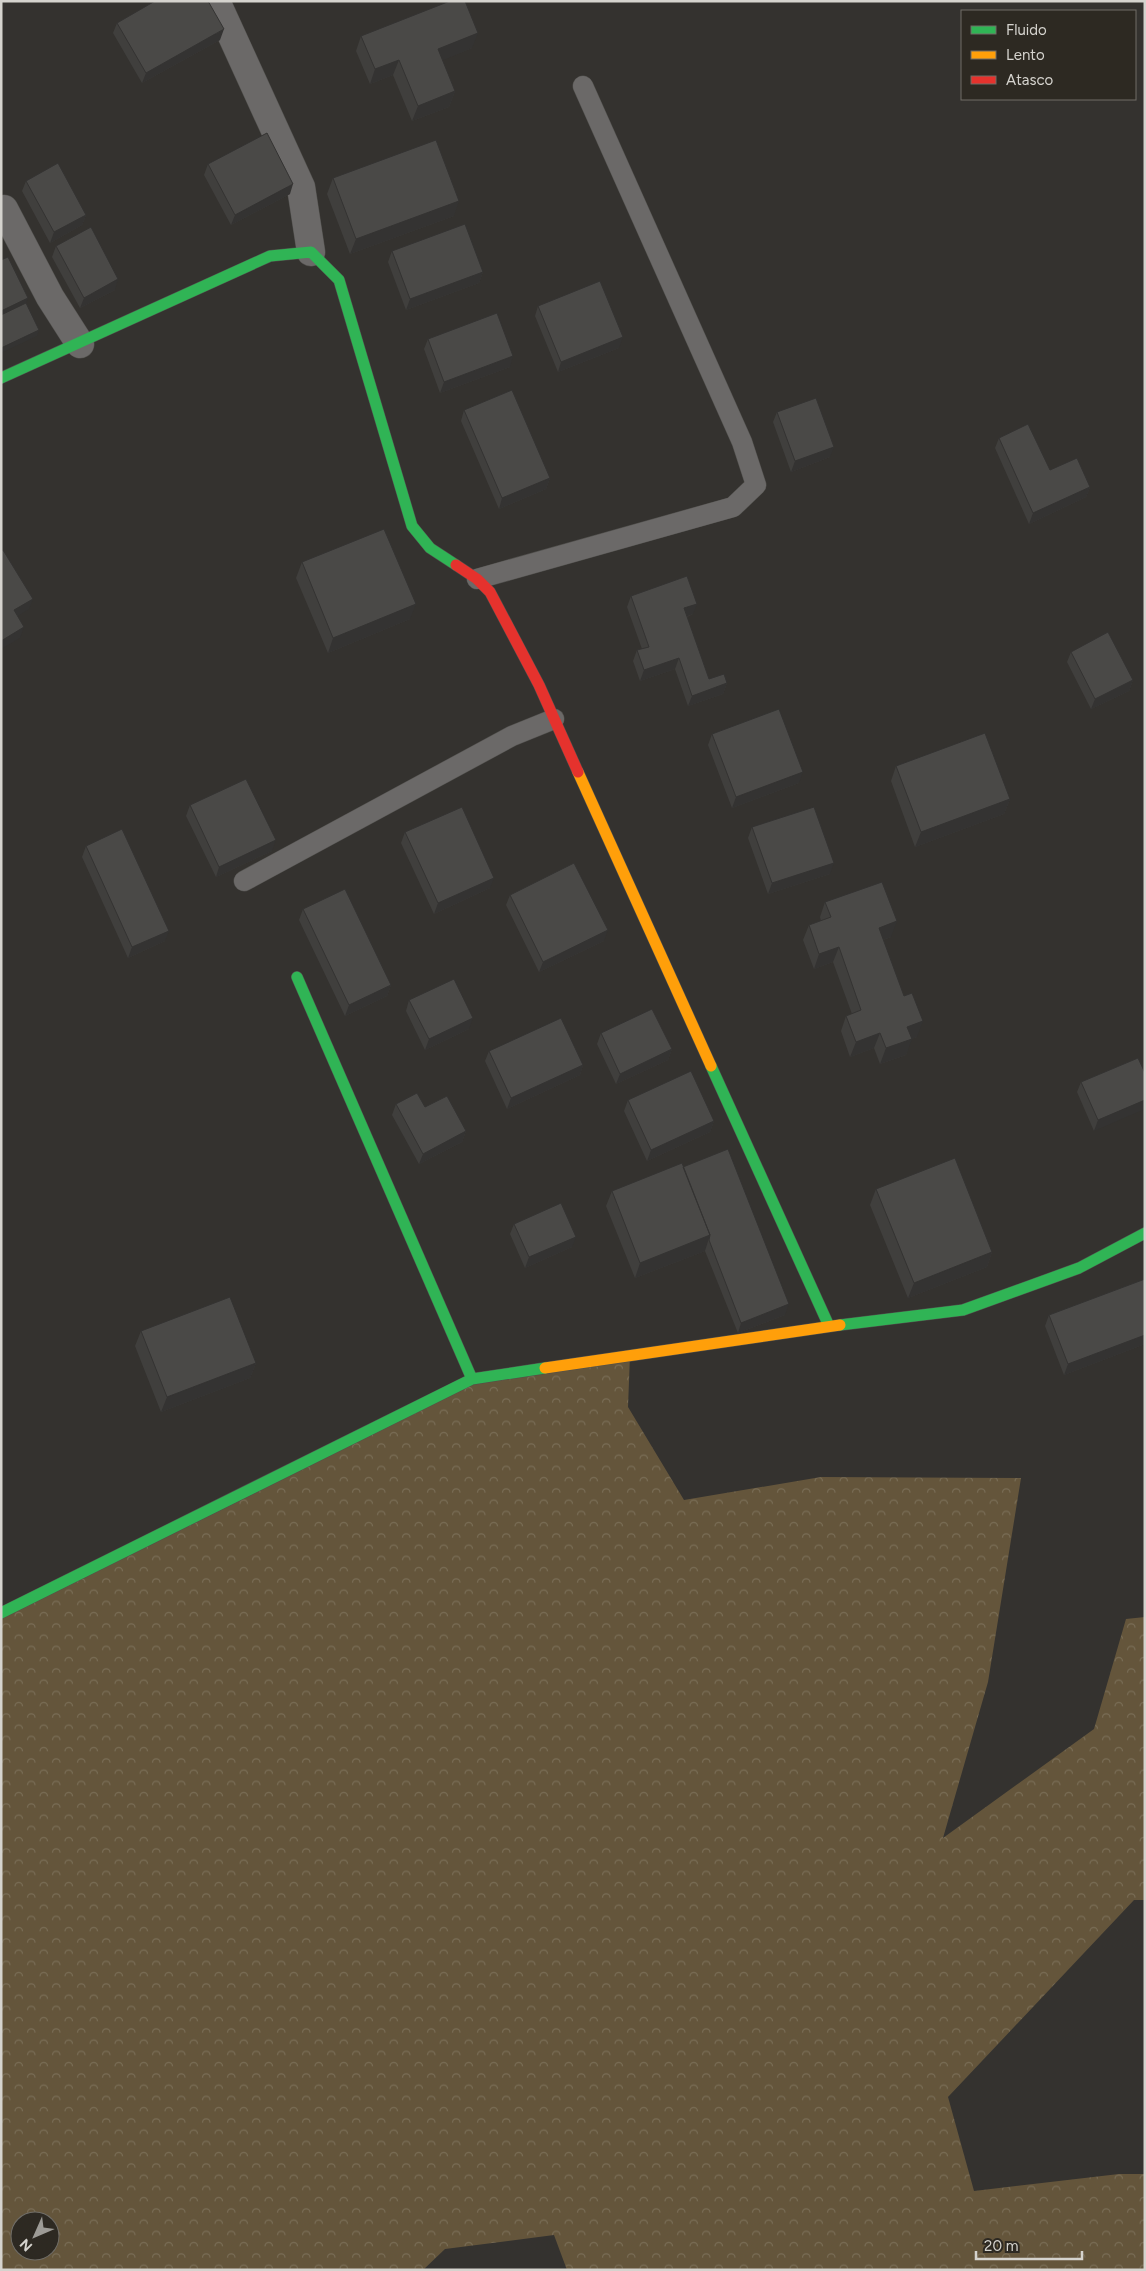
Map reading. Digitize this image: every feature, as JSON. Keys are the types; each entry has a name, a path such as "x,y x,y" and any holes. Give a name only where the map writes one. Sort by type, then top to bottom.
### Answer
{"street":[{"path":"216,1 301,187 311,252 339,280 412,526 430,548 477,579 490,592 539,685 829,1326"},
{"path":"4,209 50,297 80,344"},
{"path":"1,378 80,344 270,256 311,252"},
{"path":"297,977 472,1379"},
{"path":"1,1614 472,1379 829,1326 963,1310 1079,1268 1145,1233"}],"lane":[{"path":"477,579 733,507 756,485 742,442 583,86"},
{"path":"244,881 512,736 554,719"}],"green space":[{"path":"630,1355 628,1407 684,1500 821,1477 1021,1478 988,1682 943,1838 1094,1729 1126,1619 1145,1617 1145,1900 1134,1900 948,2097 974,2191 1119,2174 1145,2174 1145,2270 567,2270 554,2235 445,2249 423,2270 1,2270 1,1613 472,1379"}],"building":[{"path":"155,1 208,1 224,29 146,73 117,23"},
{"path":"450,1 465,1 478,33 438,49 455,91 418,106 399,60 375,69 361,36"},
{"path":"267,133 293,184 235,215 208,164"},
{"path":"436,140 459,201 356,239 333,178"},
{"path":"58,163 86,215 54,232 26,181"},
{"path":"465,224 483,272 410,299 392,251"},
{"path":"91,227 118,279 84,298 56,246"},
{"path":"8,257 28,298 1,311 1,260"},
{"path":"600,281 623,337 561,362 538,306"},
{"path":"26,303 39,330 1,348 1,315"},
{"path":"497,313 513,356 444,382 428,339"},
{"path":"512,390 550,478 502,498 464,410"},
{"path":"816,398 834,447 795,461 777,412"},
{"path":"1028,424 1050,470 1077,458 1090,487 1033,513 999,438"},
{"path":"384,529 416,604 333,638 302,562"},
{"path":"3,550 33,599 14,610 24,627 1,641 1,551"},
{"path":"687,576 697,604 684,608 709,679 724,674 727,683 692,696 679,658 644,670 637,650 649,647 631,596"},
{"path":"1108,632 1133,680 1095,699 1071,652"},
{"path":"779,709 803,772 736,797 712,734"},
{"path":"985,733 1010,799 921,832 896,766"},
{"path":"246,779 276,840 219,867 190,805"},
{"path":"462,807 494,878 438,903 405,832"},
{"path":"814,807 834,863 772,883 752,827"},
{"path":"122,829 169,931 132,947 86,846"},
{"path":"574,863 608,930 543,962 510,895"},
{"path":"882,882 897,921 879,928 904,996 912,993 923,1021 907,1027 912,1039 886,1048 880,1033 856,1042 846,1016 861,1010 839,947 819,954 809,925 831,917 825,902"},
{"path":"345,889 391,985 349,1005 303,909"},
{"path":"454,979 473,1018 429,1039 409,1000"},
{"path":"652,1009 672,1049 620,1074 601,1033"},
{"path":"561,1018 583,1065 511,1098 489,1051"},
{"path":"1138,1058 1145,1073 1145,1100 1098,1120 1081,1082"},
{"path":"691,1071 714,1121 651,1150 628,1100"},
{"path":"417,1093 425,1107 447,1096 466,1131 423,1154 396,1104"},
{"path":"728,1149 789,1304 741,1323 709,1240 710,1235 683,1167"},
{"path":"955,1158 992,1252 914,1283 876,1189"},
{"path":"682,1163 710,1235 640,1263 612,1191"},
{"path":"561,1203 576,1237 529,1257 514,1224"},
{"path":"1145,1279 1145,1335 1068,1364 1049,1315"},
{"path":"230,1297 256,1363 167,1397 141,1331"}],"traffic: fast":[{"path":"1,378 270,256 311,252 339,280 412,526 430,548 456,565"},
{"path":"297,977 472,1379"},
{"path":"711,1066 829,1326"},
{"path":"840,1325 963,1310 1079,1268 1145,1233"},
{"path":"1,1613 472,1379 545,1368"}],"traffic: slow":[{"path":"578,772 711,1066"},
{"path":"545,1368 840,1325"}],"traffic: jam":[{"path":"456,565 477,579 490,592 539,685 578,772"}]}
